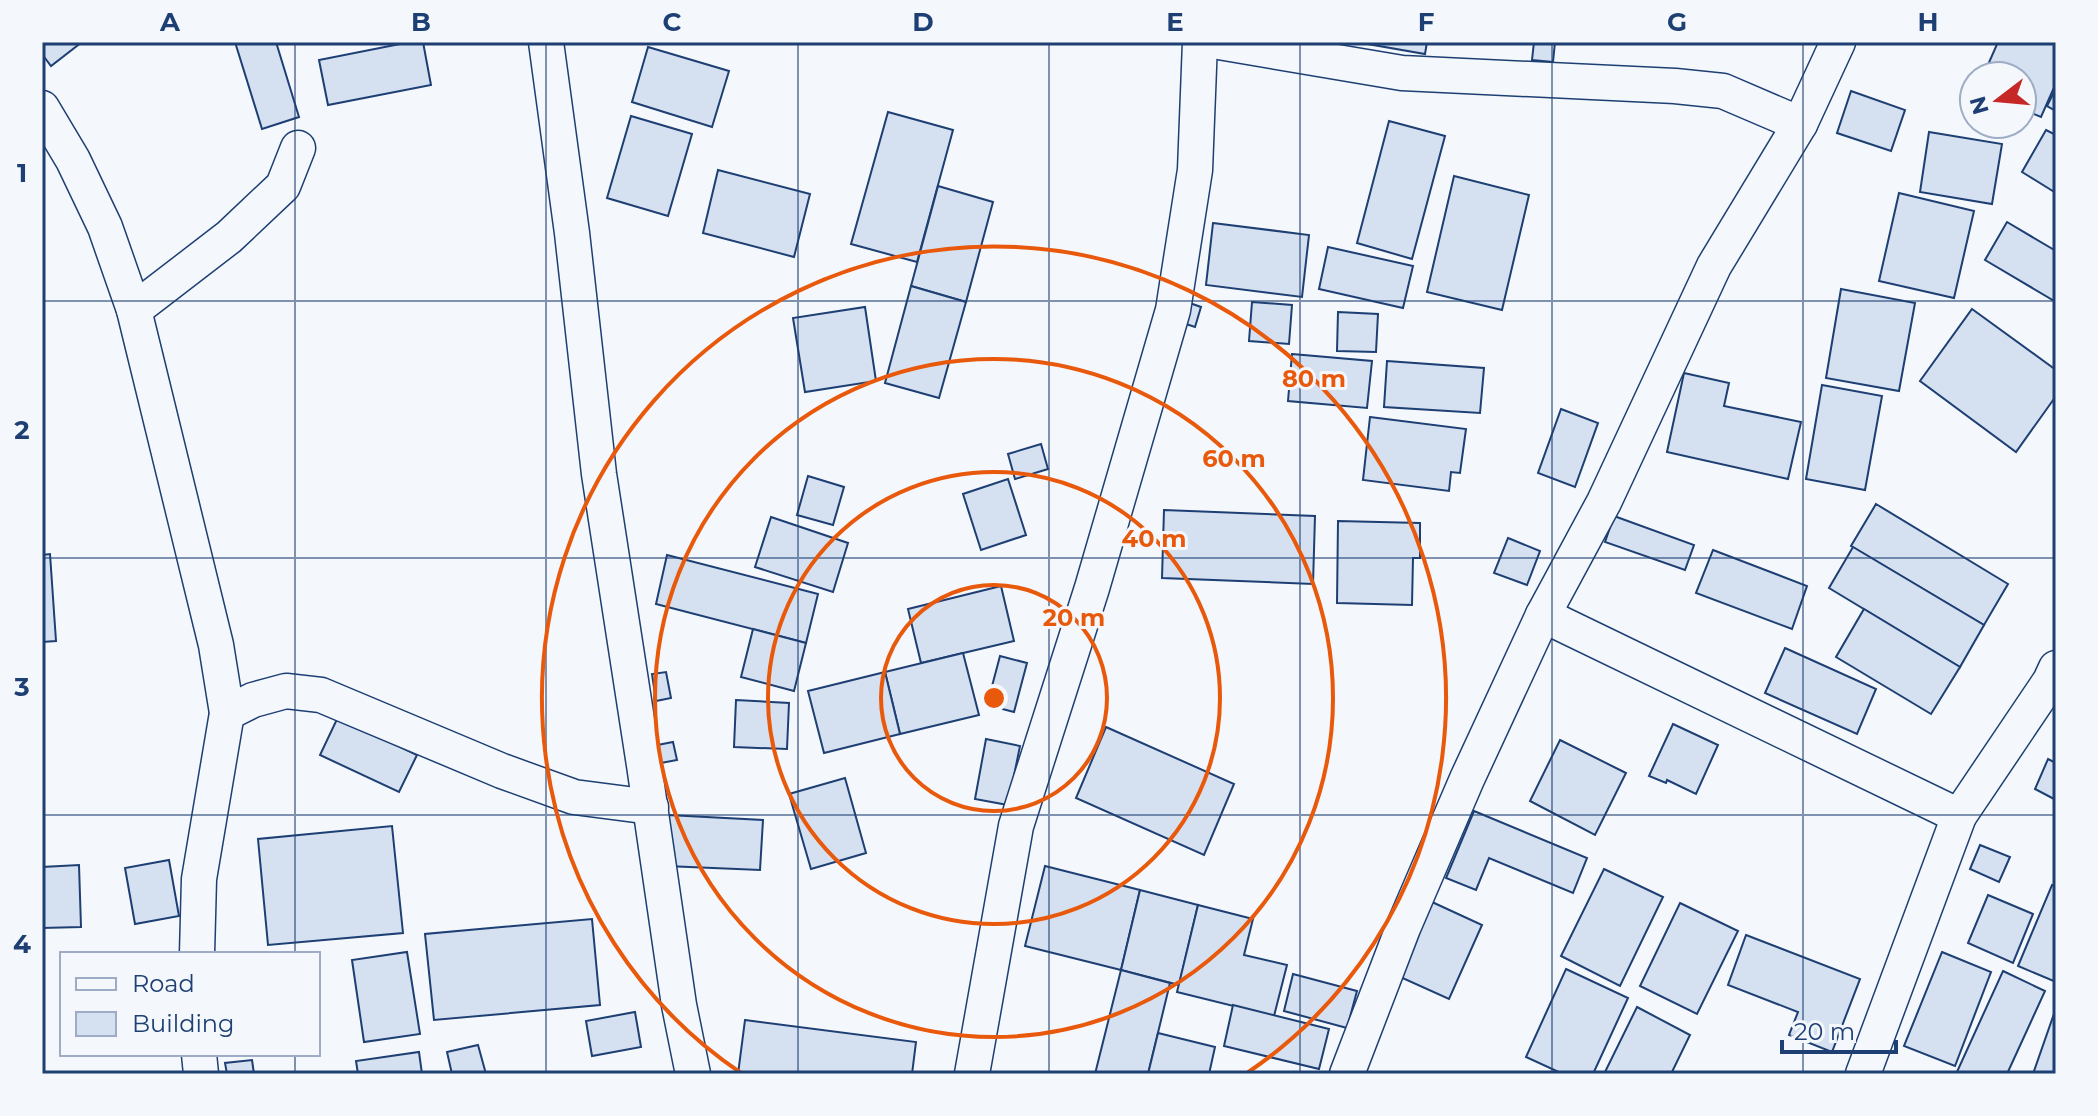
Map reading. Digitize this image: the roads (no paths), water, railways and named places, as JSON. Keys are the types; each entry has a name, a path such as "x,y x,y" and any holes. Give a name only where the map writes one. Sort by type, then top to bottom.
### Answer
{"street":[{"path":"546,42 572,233 599,474 679,1005 693,1074"},
{"path":"972,1074 1016,826 1092,588 1173,310 1195,170 1200,42"},
{"path":"1219,42 1402,73 1723,91 1800,124"},
{"path":"1347,1074 1403,928 1467,779 1543,615 1604,502 1714,266 1800,124 1838,42"},
{"path":"42,108 58,161 105,227 134,310 216,645 227,713 199,879 197,952"},
{"path":"134,310 229,237 283,186 298,148"},
{"path":"1543,615 1959,816"},
{"path":"1863,1074 1959,816 2054,678"},
{"path":"227,713 253,700 286,691 321,695 502,771 574,797 651,807"}]}
